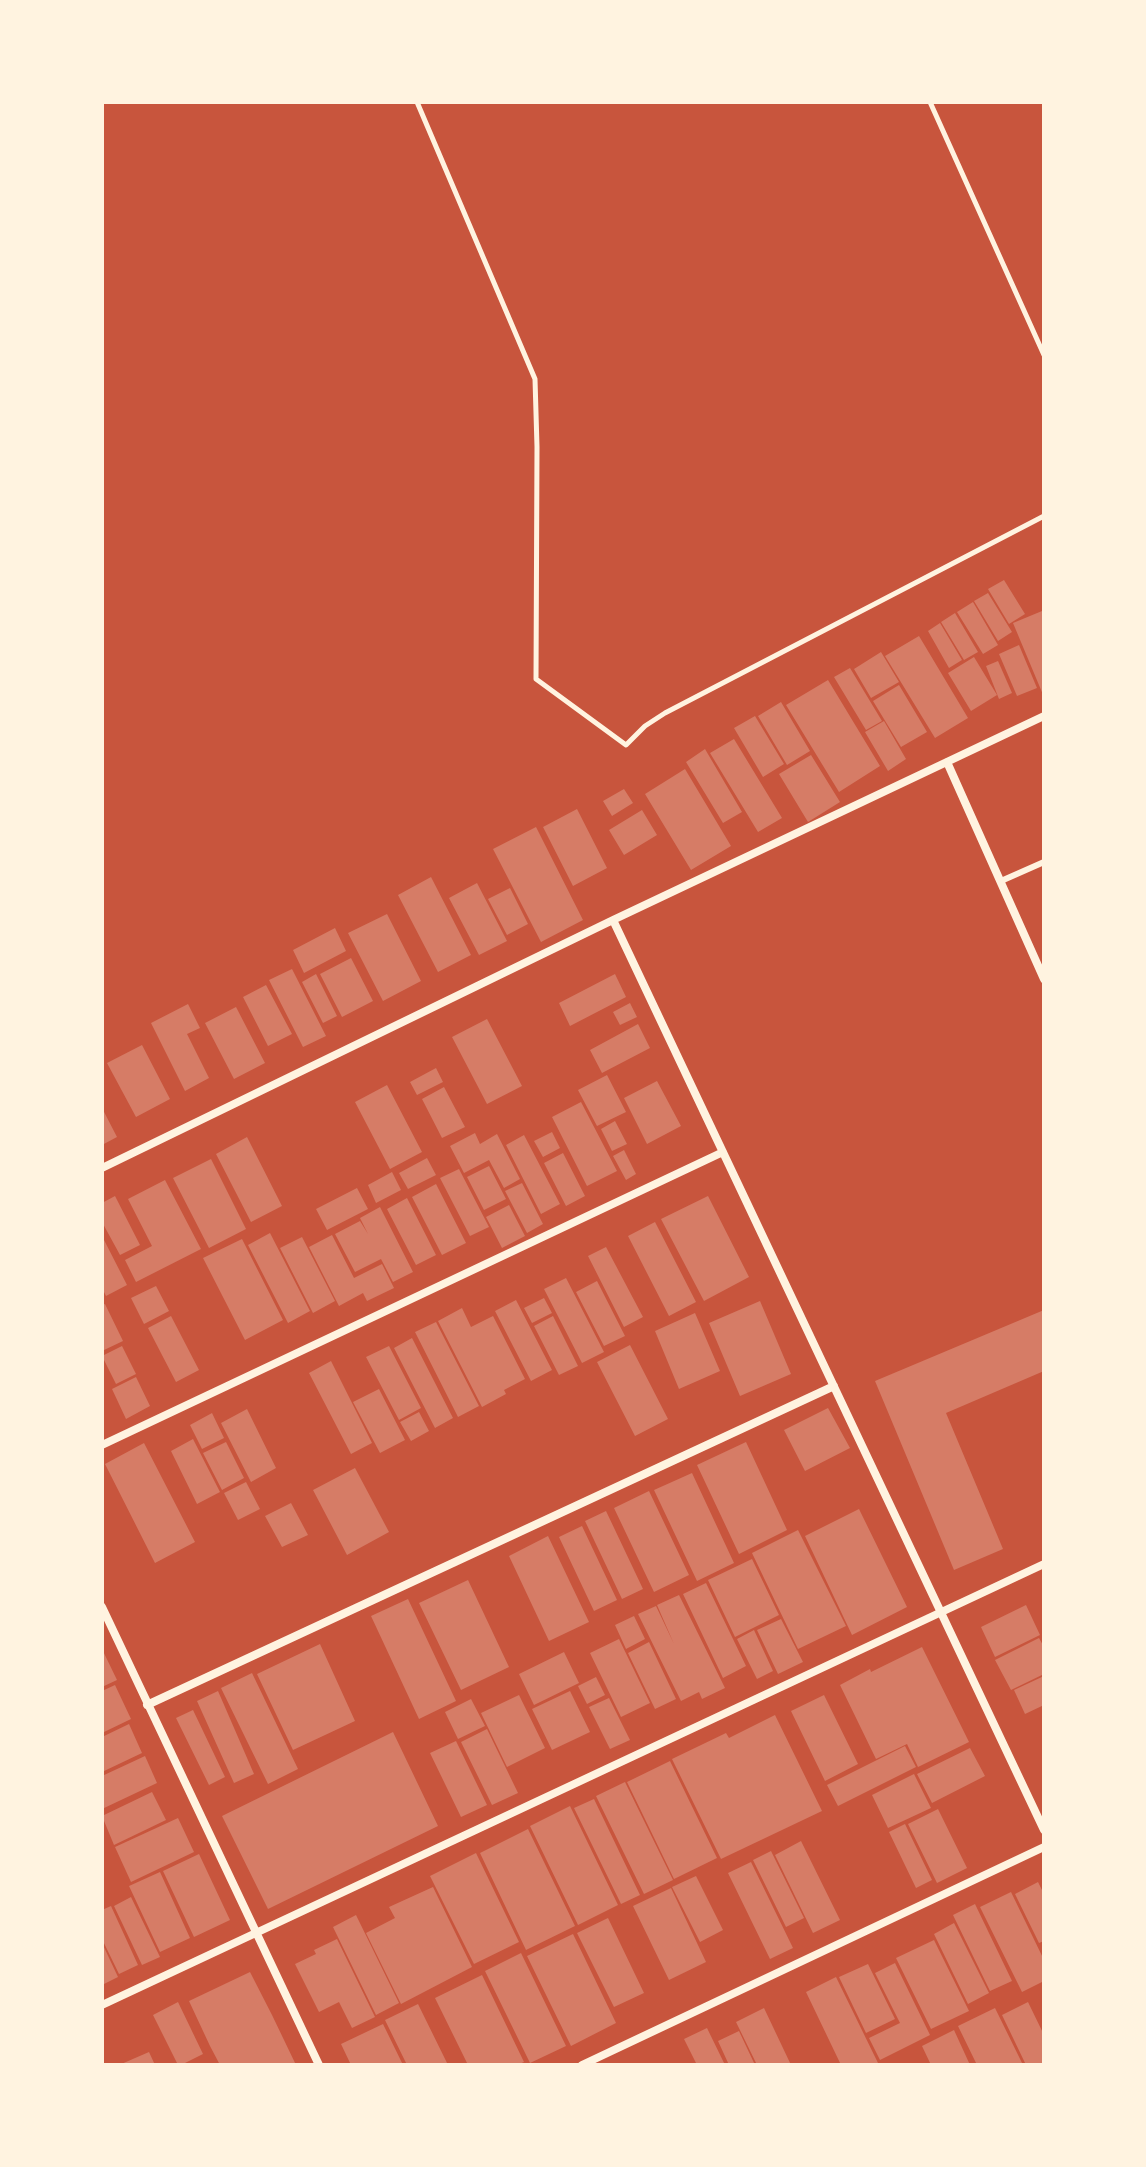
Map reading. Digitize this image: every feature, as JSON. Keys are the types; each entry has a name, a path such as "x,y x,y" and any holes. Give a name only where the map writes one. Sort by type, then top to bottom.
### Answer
{"street":[{"path":"102,1168 613,920 1044,716"},
{"path":"947,762 1044,979"},
{"path":"613,920 1044,1830"},
{"path":"102,1445 723,1152"},
{"path":"147,1705 834,1386"},
{"path":"102,2005 1044,1564"},
{"path":"102,1607 319,2065"},
{"path":"582,2065 1044,1847"}],"lane":[{"path":"1001,881 1044,862"}],"path":[{"path":"417,102 535,379 536,679 626,745 645,726 665,713 1044,516"},
{"path":"930,102 1044,355"}],"building":[{"path":"1004,580 1025,614 1009,624 988,589"},
{"path":"988,593 1012,632 998,641 974,601"},
{"path":"973,602 998,645 983,654 957,612"},
{"path":"1042,611 1044,615 1044,697 1013,623"},
{"path":"955,613 978,652 964,660 941,622"},
{"path":"940,623 962,660 949,668 928,631"},
{"path":"919,636 968,718 935,738 885,656"},
{"path":"1019,645 1037,688 1017,696 999,654"},
{"path":"881,652 899,682 871,698 854,669"},
{"path":"974,657 997,695 971,711 948,673"},
{"path":"998,661 1012,693 999,699 986,666"},
{"path":"850,668 882,721 866,730 834,677"},
{"path":"828,680 880,766 839,792 786,705"},
{"path":"899,685 927,732 901,747 873,701"},
{"path":"781,702 810,751 787,765 758,716"},
{"path":"755,716 784,764 763,777 734,728"},
{"path":"884,721 906,759 888,771 865,732"},
{"path":"734,739 782,818 758,832 710,753"},
{"path":"705,749 742,812 723,823 686,762"},
{"path":"811,755 840,802 808,822 779,774"},
{"path":"685,769 731,846 691,870 645,794"},
{"path":"624,789 633,803 612,816 603,801"},
{"path":"577,809 607,868 573,886 543,827"},
{"path":"642,810 657,835 624,855 609,830"},
{"path":"536,827 583,920 541,942 493,849"},
{"path":"431,877 471,955 438,972 398,895"},
{"path":"477,883 507,941 479,955 449,898"},
{"path":"510,888 528,924 507,935 488,899"},
{"path":"387,914 421,981 383,1001 348,933"},
{"path":"335,928 346,951 304,973 293,950"},
{"path":"351,958 373,1001 342,1017 320,974"},
{"path":"292,969 326,1036 303,1047 269,980"},
{"path":"316,974 337,1016 323,1023 302,982"},
{"path":"615,974 626,997 570,1026 559,1003"},
{"path":"266,985 292,1034 268,1046 243,997"},
{"path":"630,1003 637,1017 620,1025 613,1012"},
{"path":"188,1004 200,1028 187,1034 209,1078 185,1091 151,1023"},
{"path":"236,1007 265,1063 234,1079 205,1023"},
{"path":"487,1019 522,1086 487,1104 452,1037"},
{"path":"638,1024 650,1048 602,1073 590,1050"},
{"path":"142,1045 170,1099 136,1117 107,1063"},
{"path":"436,1068 443,1082 417,1095 410,1082"},
{"path":"607,1075 626,1112 597,1126 578,1090"},
{"path":"657,1081 681,1126 647,1144 624,1098"},
{"path":"387,1085 422,1152 390,1169 355,1102"},
{"path":"444,1087 465,1127 442,1138 422,1099"},
{"path":"581,1102 617,1171 587,1186 552,1117"},
{"path":"102,1108 117,1137 102,1145"},
{"path":"615,1121 627,1144 612,1151 601,1129"},
{"path":"552,1132 560,1148 543,1157 534,1141"},
{"path":"475,1133 480,1144 497,1134 520,1179 504,1188 489,1160 464,1173 450,1146"},
{"path":"524,1135 560,1204 541,1214 506,1145"},
{"path":"247,1137 282,1206 251,1222 216,1154"},
{"path":"624,1150 636,1174 626,1180 613,1156"},
{"path":"563,1153 585,1196 566,1206 544,1163"},
{"path":"427,1158 436,1175 408,1189 399,1173"},
{"path":"211,1159 246,1229 209,1248 173,1178"},
{"path":"489,1166 506,1199 484,1210 467,1177"},
{"path":"459,1169 489,1227 470,1236 440,1178"},
{"path":"392,1172 401,1190 376,1203 368,1185"},
{"path":"165,1180 201,1249 136,1282 125,1260 152,1246 128,1199"},
{"path":"522,1183 543,1224 527,1233 505,1191"},
{"path":"436,1184 466,1243 442,1255 412,1197"},
{"path":"357,1188 368,1209 327,1230 316,1209"},
{"path":"115,1196 140,1245 120,1255 102,1222 102,1203"},
{"path":"708,1196 749,1277 704,1301 661,1219"},
{"path":"407,1198 436,1255 416,1265 387,1209"},
{"path":"509,1205 525,1236 502,1248 486,1217"},
{"path":"380,1207 413,1272 393,1282 381,1259 355,1272 335,1234 360,1221 368,1234 360,1218"},
{"path":"655,1222 696,1302 669,1316 628,1236"},
{"path":"270,1233 310,1311 288,1323 248,1245"},
{"path":"332,1235 354,1278 382,1264 394,1288 367,1301 363,1293 339,1306 309,1247"},
{"path":"102,1236 127,1285 106,1296 102,1288"},
{"path":"302,1237 335,1301 313,1313 280,1248"},
{"path":"242,1239 283,1320 245,1340 203,1258"},
{"path":"606,1247 643,1317 624,1327 588,1256"},
{"path":"566,1278 604,1352 582,1363 544,1289"},
{"path":"597,1281 625,1336 604,1346 576,1292"},
{"path":"156,1286 169,1311 144,1324 131,1298"},
{"path":"544,1298 552,1313 532,1323 524,1308"},
{"path":"516,1300 552,1370 531,1381 495,1311"},
{"path":"760,1301 791,1374 740,1396 709,1323"},
{"path":"105,1304 123,1341 102,1351 102,1305"},
{"path":"462,1308 471,1327 493,1316 525,1379 482,1407 438,1321"},
{"path":"1044,1310 1044,1371 946,1413 1003,1549 954,1570 875,1381"},
{"path":"695,1313 720,1371 679,1389 655,1331"},
{"path":"171,1316 199,1370 176,1382 148,1328"},
{"path":"553,1316 578,1366 559,1375 534,1326"},
{"path":"436,1322 479,1406 458,1417 415,1332"},
{"path":"412,1338 453,1418 435,1428 394,1348"},
{"path":"630,1345 668,1419 635,1436 597,1362"},
{"path":"122,1346 136,1374 116,1384 102,1356"},
{"path":"389,1346 421,1408 399,1420 366,1357"},
{"path":"331,1361 372,1443 351,1454 309,1373"},
{"path":"136,1377 150,1406 126,1419 112,1389"},
{"path":"379,1389 405,1440 380,1453 353,1402"},
{"path":"828,1408 850,1448 805,1471 784,1430"},
{"path":"247,1409 276,1468 251,1482 221,1423"},
{"path":"419,1412 429,1431 411,1441 400,1422"},
{"path":"212,1413 224,1438 202,1449 190,1425"},
{"path":"193,1439 220,1492 197,1504 171,1451"},
{"path":"226,1442 244,1478 222,1490 203,1453"},
{"path":"746,1442 787,1530 739,1554 697,1465"},
{"path":"144,1443 195,1542 155,1563 105,1464"},
{"path":"355,1468 389,1532 347,1555 313,1490"},
{"path":"692,1473 734,1563 697,1581 654,1490"},
{"path":"246,1482 260,1509 238,1520 224,1493"},
{"path":"649,1491 689,1575 654,1592 614,1508"},
{"path":"291,1503 308,1535 282,1547 265,1516"},
{"path":"859,1509 907,1607 852,1635 805,1536"},
{"path":"606,1511 643,1589 622,1599 585,1521"},
{"path":"582,1526 617,1600 594,1611 559,1537"},
{"path":"798,1530 846,1626 798,1649 752,1553"},
{"path":"548,1536 589,1622 549,1641 509,1556"},
{"path":"752,1559 779,1615 735,1637 708,1580"},
{"path":"468,1580 509,1667 461,1690 419,1603"},
{"path":"706,1583 746,1666 723,1678 683,1594"},
{"path":"679,1595 725,1688 702,1699 699,1692 681,1701 638,1614 656,1606 674,1644 657,1605"},
{"path":"408,1599 456,1701 419,1719 371,1616"},
{"path":"1026,1605 1040,1635 995,1657 981,1627"},
{"path":"634,1616 645,1639 626,1649 615,1625"},
{"path":"781,1619 803,1662 778,1674 757,1630"},
{"path":"754,1630 773,1671 757,1679 737,1639"},
{"path":"1039,1638 1044,1647 1044,1674 1011,1690 995,1660"},
{"path":"619,1639 650,1703 621,1717 590,1653"},
{"path":"649,1642 676,1699 655,1709 628,1653"},
{"path":"320,1644 355,1721 293,1750 257,1674"},
{"path":"922,1647 969,1742 918,1767 907,1744 876,1759 840,1685"},
{"path":"102,1649 117,1680 102,1687"},
{"path":"564,1652 579,1683 534,1705 519,1674"},
{"path":"252,1673 298,1769 268,1784 221,1688"},
{"path":"1044,1676 1044,1705 1025,1714 1014,1690"},
{"path":"596,1677 605,1695 587,1704 578,1686"},
{"path":"115,1685 131,1719 102,1733 102,1691"},
{"path":"218,1691 254,1774 234,1783 197,1701"},
{"path":"570,1691 590,1732 552,1750 532,1709"},
{"path":"519,1695 545,1748 507,1767 481,1713"},
{"path":"824,1695 858,1764 825,1781 791,1711"},
{"path":"609,1698 630,1740 610,1749 589,1707"},
{"path":"471,1699 485,1726 458,1739 445,1712"},
{"path":"193,1710 225,1777 209,1785 176,1718"},
{"path":"775,1715 822,1811 721,1859 672,1759 726,1733 729,1738"},
{"path":"129,1724 142,1753 102,1772 102,1737"},
{"path":"487,1729 518,1793 492,1805 461,1742"},
{"path":"393,1732 438,1826 268,1909 222,1816"},
{"path":"456,1741 487,1805 461,1817 430,1753"},
{"path":"905,1746 916,1767 838,1806 827,1785"},
{"path":"970,1748 985,1776 932,1803 917,1774"},
{"path":"145,1756 157,1783 102,1809 102,1776"},
{"path":"670,1761 717,1858 674,1879 627,1782"},
{"path":"914,1774 931,1808 888,1828 872,1795"},
{"path":"625,1782 673,1880 644,1894 596,1796"},
{"path":"152,1792 166,1820 114,1845 102,1816"},
{"path":"594,1799 640,1895 621,1904 574,1808"},
{"path":"570,1806 618,1905 578,1925 530,1826"},
{"path":"938,1809 967,1868 937,1883 908,1824"},
{"path":"178,1818 194,1852 131,1882 115,1847"},
{"path":"905,1824 932,1880 916,1888 889,1832"},
{"path":"528,1829 575,1926 526,1950 480,1853"},
{"path":"801,1841 840,1920 813,1933 775,1855"},
{"path":"771,1851 804,1918 786,1927 753,1860"},
{"path":"476,1853 519,1942 474,1964 430,1876"},
{"path":"199,1854 230,1920 194,1937 163,1871"},
{"path":"751,1862 793,1948 770,1959 728,1873"},
{"path":"160,1872 190,1938 160,1952 129,1886"},
{"path":"696,1876 723,1930 700,1942 672,1887"},
{"path":"1038,1882 1044,1894 1044,1941 1039,1943 1015,1894"},
{"path":"433,1887 472,1967 401,2004 366,1933 395,1918 389,1907"},
{"path":"671,1888 706,1962 669,1980 633,1906"},
{"path":"1011,1892 1044,1960 1044,1981 1022,1992 980,1907"},
{"path":"131,1897 160,1957 142,1965 114,1906"},
{"path":"975,1904 1012,1981 990,1991 953,1915"},
{"path":"111,1906 138,1965 119,1974 102,1939 102,1910"},
{"path":"356,1915 399,2003 376,2015 333,1927"},
{"path":"608,1918 644,1993 614,2007 577,1933"},
{"path":"954,1923 989,1993 968,2004 934,1934"},
{"path":"573,1934 616,2023 571,2046 527,1956"},
{"path":"337,1939 375,2017 352,2028 339,2002 319,2012 295,1964"},
{"path":"934,1940 969,2011 931,2029 896,1958"},
{"path":"102,1943 118,1977 102,1985"},
{"path":"521,1953 566,2046 530,2063 485,1971"},
{"path":"895,1963 930,2035 880,2060 869,2038 900,2023 875,1973"},
{"path":"868,1964 895,2019 866,2033 839,1977"},
{"path":"250,1972 296,2065 220,2065 210,2046 189,2001"},
{"path":"482,1975 524,2062 517,2065 468,2065 435,1998"},
{"path":"836,1977 878,2063 874,2065 841,2065 806,1992"},
{"path":"178,2002 203,2054 181,2065 178,2065 153,2015"},
{"path":"1028,2002 1044,2035 1044,2065 1026,2065 1002,2015"},
{"path":"418,2004 448,2065 407,2065 385,2020"},
{"path":"764,2008 791,2065 757,2065 736,2022"},
{"path":"995,2008 1023,2065 977,2065 958,2026"},
{"path":"383,2024 403,2065 351,2065 341,2044"},
{"path":"707,2028 725,2065 697,2065 684,2039"},
{"path":"954,2030 970,2065 931,2065 922,2046"},
{"path":"739,2031 755,2065 729,2065 718,2041"},
{"path":"149,2052 155,2065 119,2065"}]}
